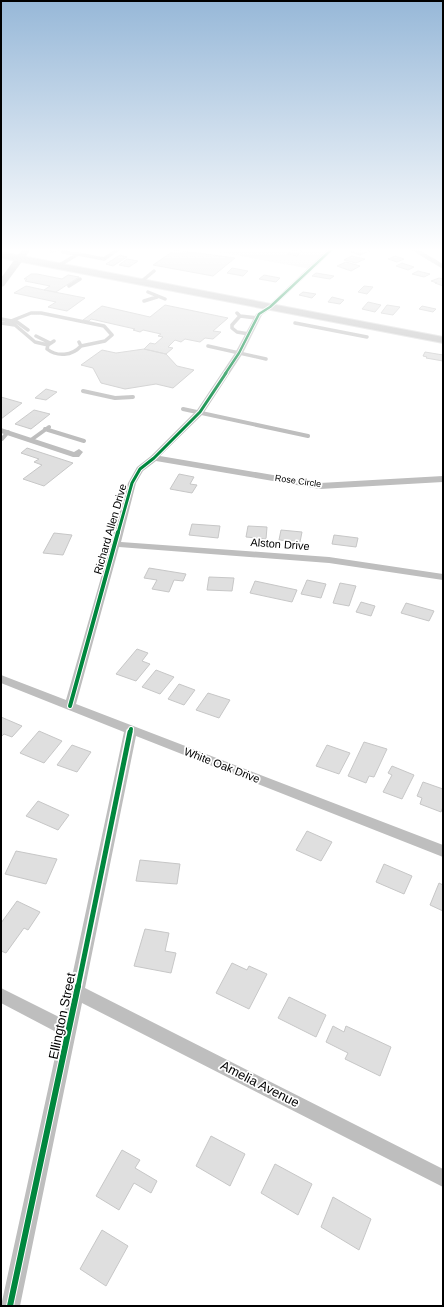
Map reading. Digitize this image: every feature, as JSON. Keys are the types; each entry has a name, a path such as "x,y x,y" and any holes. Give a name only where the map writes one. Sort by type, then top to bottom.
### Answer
{"main road":[{"path":"280,309 443,340"}],"street":[{"name":"Richard Allen Drive","path":"70,706 132,483 140,469 154,458 200,412 239,353 257,318 265,309"},
{"path":"4,434 31,440 76,455 79,452"},
{"name":"Rose Circle","path":"154,458 320,486 443,479"},
{"name":"Alston Drive","path":"114,544 329,560 443,577"},
{"name":"White Oak Drive","path":"1,679 443,851"},
{"name":"Ellington Street","path":"10,1306 77,992 130,729"},
{"name":"Amelia Avenue","path":"77,992 443,1178"},
{"path":"1,995 69,1030"}],"lane":[{"path":"6,323 31,313 41,313 104,326 112,335 106,341 80,344 75,352 60,354 49,351 51,343"},
{"path":"249,334 237,332 232,328 232,325 238,314 257,318"},
{"path":"1,319 17,322 28,330"},
{"path":"1,323 15,325 35,342 51,343"},
{"path":"295,323 367,338"},
{"path":"36,336 51,343"},
{"path":"208,346 266,359"},
{"path":"83,391 115,398 133,397"},
{"path":"183,408 308,436"},
{"path":"31,440 47,428 84,441"}],"building":[{"path":"57,309 70,309 67,311"},
{"path":"98,309 115,309 150,317 160,309 184,309 228,318 213,331 221,332 213,339 205,338 200,342 185,339 181,342 175,340 168,347 173,348 166,354 144,349 150,343 155,344 163,337 158,336 161,334 143,330 140,332 133,330 135,329 91,319 89,321 83,320"},
{"path":"362,309 378,309 375,312"},
{"path":"384,309 398,309 393,315 381,313"},
{"path":"419,309 436,309 436,309 433,312"},
{"path":"144,349 166,354 177,366 194,370 173,388 156,384 125,389 101,383 93,368 81,365 102,350 116,353"},
{"path":"425,352 443,355 443,361 426,358 427,357 423,356"},
{"path":"46,389 57,392 46,400 35,398"},
{"path":"1,397 22,403 1,419"},
{"path":"34,410 50,414 31,429 15,424"},
{"path":"27,448 73,463 44,486 23,479 42,465 34,462 39,459 21,453"},
{"path":"179,474 194,477 190,484 197,485 192,493 170,489"},
{"path":"192,524 220,526 218,538 189,535"},
{"path":"248,526 267,527 266,539 246,537"},
{"path":"281,530 302,532 300,542 279,540"},
{"path":"54,533 72,535 63,555 43,553"},
{"path":"334,535 358,538 356,547 332,544"},
{"path":"149,568 186,574 183,581 174,580 169,592 152,589 157,580 144,578"},
{"path":"209,577 234,578 232,591 207,590"},
{"path":"307,580 326,584 321,598 301,594"},
{"path":"255,581 297,590 292,602 250,593"},
{"path":"340,583 356,586 349,606 333,603"},
{"path":"361,602 375,606 371,616 356,612"},
{"path":"406,603 434,611 429,621 401,613"},
{"path":"137,649 148,653 142,661 150,664 136,681 116,674"},
{"path":"156,670 174,677 160,694 142,687"},
{"path":"179,684 195,690 184,705 168,699"},
{"path":"208,693 230,700 219,718 196,710"},
{"path":"1,717 22,726 12,737 4,734 1,737"},
{"path":"39,731 62,741 44,763 20,753"},
{"path":"364,742 387,749 374,777 369,776 366,783 348,776"},
{"path":"72,745 91,752 77,772 57,765"},
{"path":"327,745 350,753 339,774 316,766"},
{"path":"392,766 414,775 402,799 383,792 392,775 388,773"},
{"path":"423,782 443,789 443,807 441,812 420,804 422,798 417,796"},
{"path":"38,801 69,815 58,830 26,816"},
{"path":"307,831 332,842 321,861 296,850"},
{"path":"16,851 57,859 46,884 5,874"},
{"path":"140,860 180,864 177,884 136,881"},
{"path":"384,864 412,876 404,894 376,882"},
{"path":"439,883 443,885 443,911 430,905"},
{"path":"17,901 40,912 28,930 24,928 6,953 1,951 1,923"},
{"path":"145,929 169,933 165,951 176,953 171,973 134,966"},
{"path":"232,963 247,970 249,966 267,974 249,1009 216,993"},
{"path":"289,997 326,1015 316,1037 278,1018"},
{"path":"333,1026 344,1032 346,1026 391,1047 380,1076 345,1059 348,1053 326,1042"},
{"path":"211,1136 245,1154 230,1186 196,1166"},
{"path":"122,1150 140,1160 135,1168 157,1181 151,1193 134,1183 119,1210 96,1196"},
{"path":"275,1164 312,1184 298,1215 261,1193"},
{"path":"333,1197 371,1219 359,1250 321,1227"},
{"path":"102,1230 128,1246 106,1286 80,1269"}],"cycle path":[{"path":"70,706 132,483 140,469 154,458 200,412 239,353 259,314 267,309"},
{"path":"10,1306 131,729"}]}
